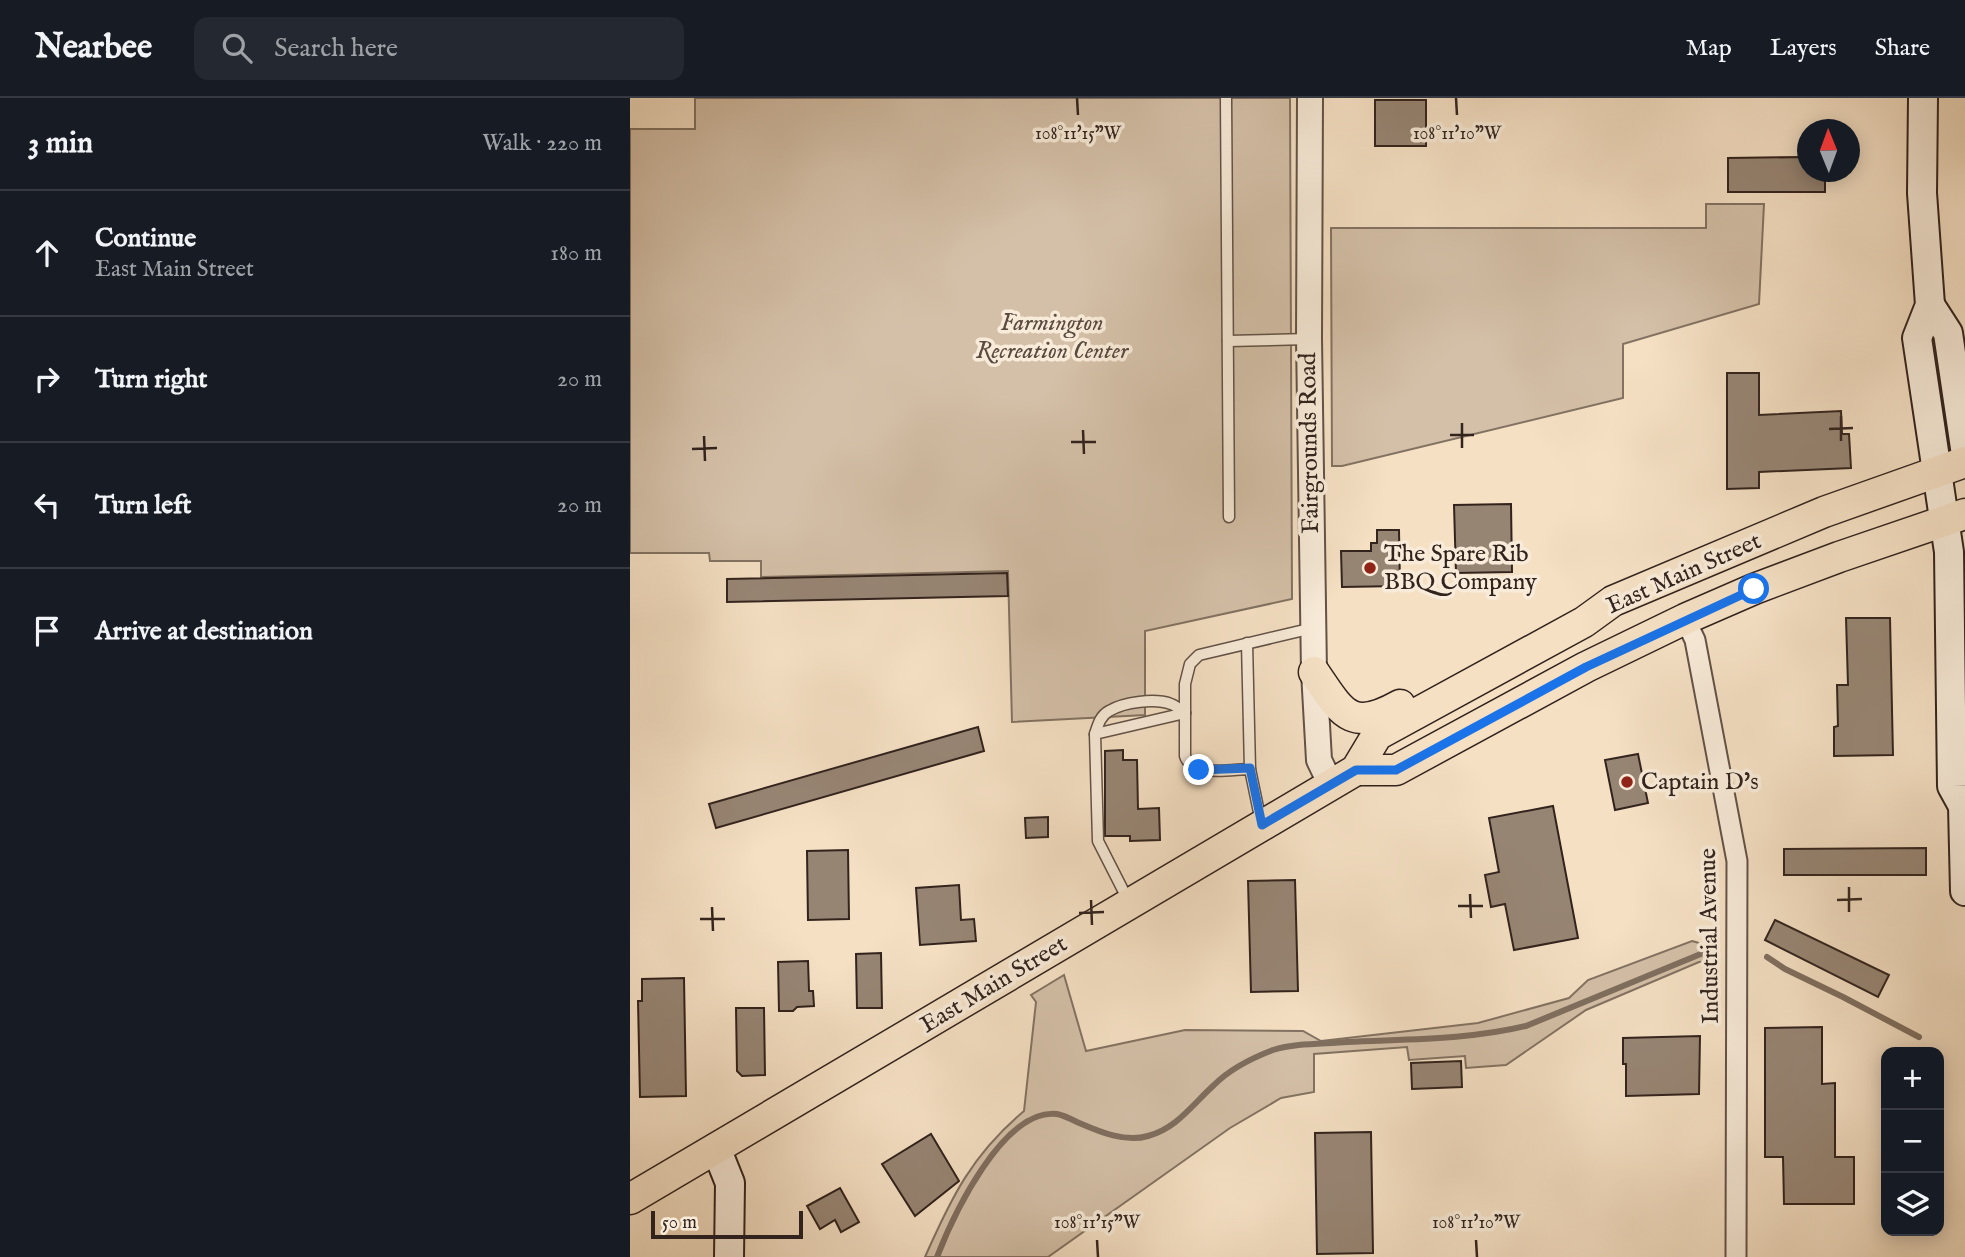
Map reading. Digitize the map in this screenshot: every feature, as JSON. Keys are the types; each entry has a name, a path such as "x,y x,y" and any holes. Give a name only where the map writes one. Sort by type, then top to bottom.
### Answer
{"main road":[{"path":"1923,98 1922,193 1930,305 1917,338 1952,466 1955,517 1949,552 1952,786 1964,804 1965,891"},
{"path":"1930,305 1948,332 1965,448"},
{"name":"East Main Street","path":"630,1199 1356,770 1377,736 1584,622 1613,601 1824,512 1952,466"},
{"name":"East Main Street","path":"1356,770 1396,770 1586,667 1685,619 1827,561 1955,517"},
{"path":"1664,579 1685,619"},
{"path":"1314,673 1335,704 1346,713 1353,718 1374,718 1574,610 1613,601"},
{"path":"716,1148 730,1183 729,1257"}],"street":[{"name":"Fairgrounds Road","path":"1310,98 1308,339 1314,673 1319,760 1331,785"},
{"name":"Industrial Avenue","path":"1685,619 1695,640 1737,861 1736,1257"}],"lane":[{"path":"1226,98 1229,517"},
{"path":"1228,341 1308,339"},
{"path":"1250,768 1199,770 1187,762 1185,684 1189,664 1199,655 1314,627"},
{"path":"1247,643 1250,768 1262,825"},
{"path":"1130,904 1098,841 1095,734 1098,721 1107,711 1125,705 1152,702 1171,704 1185,713"},
{"path":"1095,734 1185,713"}],"green space":[{"name":"Farmington Recreation Center","path":"695,98 1290,98 1292,599 1145,631 1145,715 1012,722 1008,571 761,577 761,561 710,561 709,553 630,553 630,129 695,129"},
{"path":"1706,204 1764,204 1759,304 1623,344 1623,398 1342,466 1332,466 1331,228 1706,228"},
{"path":"1692,941 1706,947 1712,961 1699,962 1586,1010 1506,1065 1466,1068 1465,1056 1409,1060 1407,1047 1314,1054 1314,1092 1281,1098 1230,1128 1048,1257 925,1257 954,1196 977,1160 1024,1111 1036,1002 1031,995 1064,975 1086,1051 1185,1030 1303,1031 1321,1041 1478,1023 1569,998 1588,980"}],"building":[{"path":"1375,100 1426,100 1426,146 1375,146"},
{"path":"1797,157 1797,182 1825,182 1825,192 1728,192 1728,158"},
{"path":"1727,373 1759,373 1759,415 1841,411 1842,434 1849,434 1851,468 1759,472 1759,488 1727,489"},
{"path":"1511,504 1512,572 1456,573 1454,505"},
{"name":"The Spare Rib BBQ Company","path":"1377,530 1399,530 1400,586 1342,587 1341,551 1371,551 1371,543 1377,543"},
{"path":"1007,573 1008,596 727,602 727,579"},
{"path":"1846,618 1890,618 1893,755 1834,756 1834,727 1838,726 1837,685 1848,685"},
{"path":"978,727 984,751 716,828 709,804"},
{"path":"1123,750 1123,760 1137,760 1138,809 1159,808 1160,840 1130,841 1130,836 1105,836 1105,751"},
{"name":"Captain D's","path":"1638,754 1648,803 1615,810 1605,760"},
{"path":"1553,806 1578,938 1514,950 1505,904 1491,907 1485,875 1499,872 1489,818"},
{"path":"1048,817 1048,837 1026,838 1025,818"},
{"path":"1926,848 1926,875 1784,875 1784,849"},
{"path":"848,850 849,919 808,920 807,851"},
{"path":"1295,880 1298,991 1251,992 1248,881"},
{"path":"959,885 961,920 974,919 976,941 920,945 916,888"},
{"path":"1775,920 1889,975 1878,997 1765,940"},
{"path":"881,953 882,1008 857,1008 856,954"},
{"path":"808,961 809,991 813,991 814,1006 779,1011 778,962"},
{"path":"684,978 686,1096 640,1097 638,1001 642,1001 642,979"},
{"path":"736,1008 764,1008 765,1075 742,1076 737,1071"},
{"path":"1822,1027 1822,1084 1835,1083 1835,1157 1854,1157 1854,1204 1784,1204 1783,1157 1765,1157 1765,1028"},
{"path":"1700,1036 1699,1094 1626,1096 1623,1038"},
{"path":"1461,1061 1462,1087 1412,1089 1411,1063"},
{"path":"1371,1132 1373,1253 1317,1254 1315,1133"},
{"path":"931,1134 959,1181 915,1216 882,1164"},
{"path":"840,1188 859,1222 841,1232 835,1220 820,1229 807,1206"}],"waterway":[{"path":"937,1257 955,1217 983,1168 1018,1128 1037,1117 1057,1114 1111,1135 1130,1138 1148,1136 1176,1122 1227,1074 1273,1050 1309,1044 1459,1036 1526,1026 1708,951"},
{"path":"1767,957 1785,969 1919,1037"}],"place":[{"name":"The Spare Rib BBQ Company","path":"1370,568"},
{"name":"Captain D's","path":"1627,782"}],"route":[{"path":"1199,770 1250,768 1262,825 1356,770 1396,770 1586,667 1754,589"}]}
